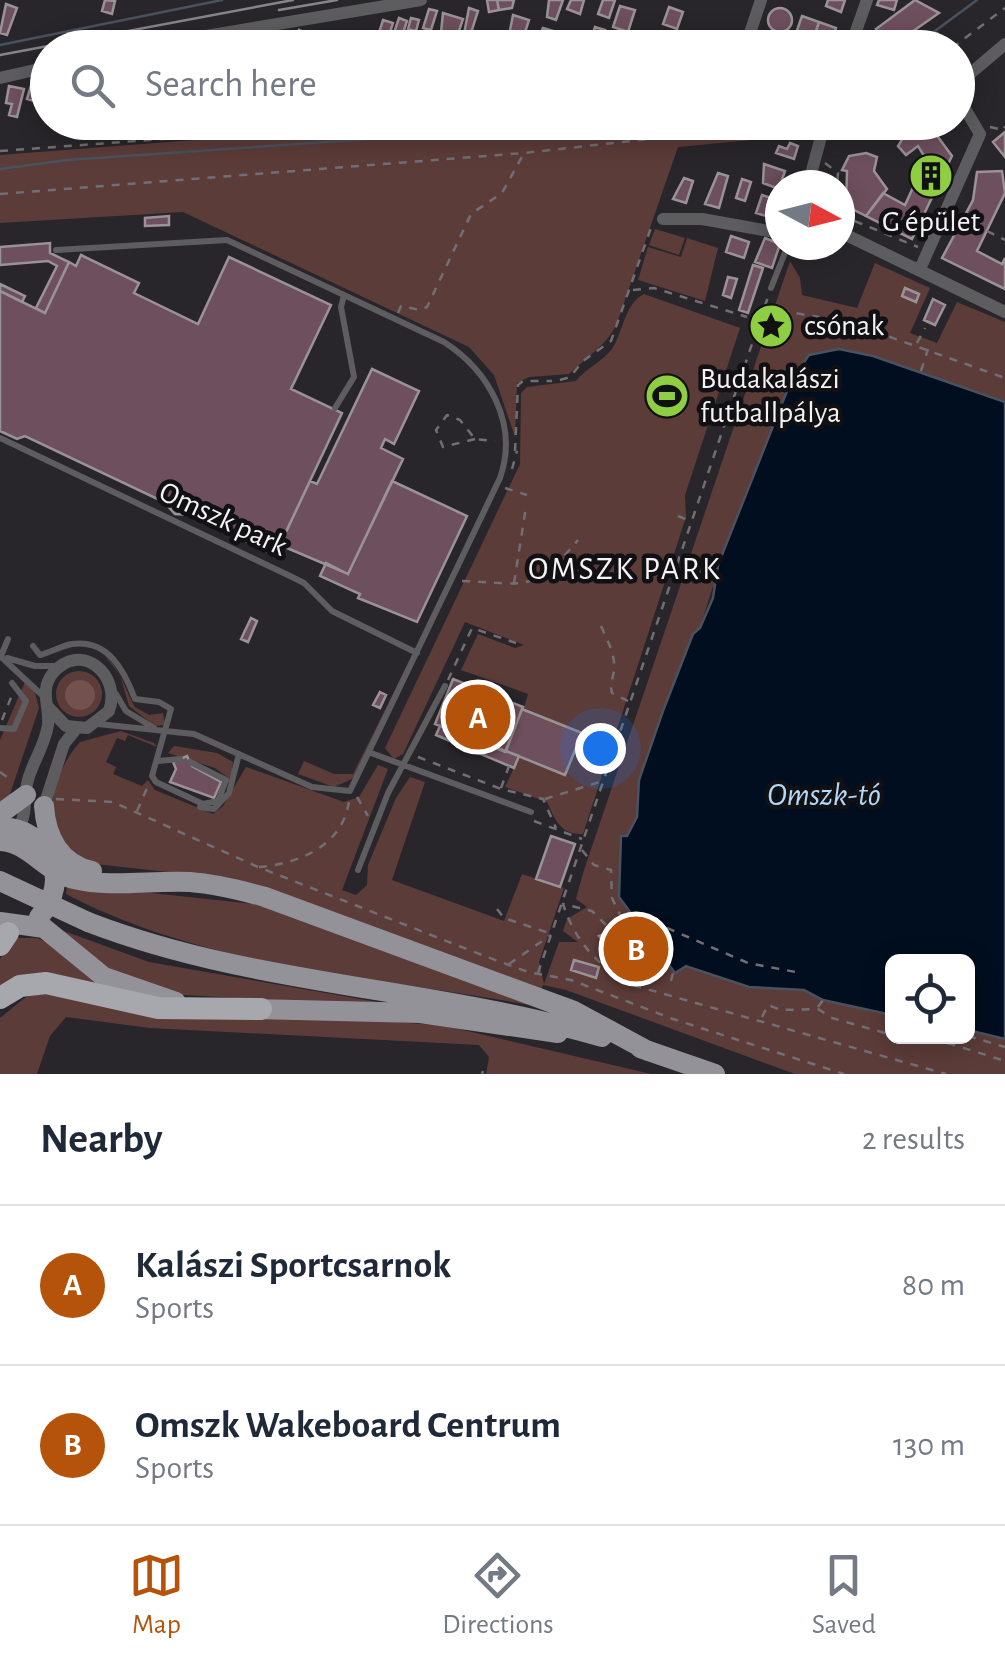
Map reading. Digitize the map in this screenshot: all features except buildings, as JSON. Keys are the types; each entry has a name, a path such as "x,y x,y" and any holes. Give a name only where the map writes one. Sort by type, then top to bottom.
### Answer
{"highway":[{"path":"0,998 18,987 40,982 158,1008 261,1009"}],"main road":[{"path":"6,930 39,906 48,884 21,841 33,795"},
{"path":"33,795 52,840 70,863 128,882"},
{"path":"21,841 104,884 189,882 232,887 265,897 574,1011 648,1051"},
{"path":"0,881 88,922 199,958 492,1008 600,1036 715,1074"},
{"path":"6,930 58,941 104,976 142,992 193,1006 420,1014 524,1031 600,1036"}],"street":[{"path":"242,30 421,0"},
{"path":"751,30 761,0"},
{"path":"856,30 867,0"},
{"path":"975,70 1005,44"},
{"path":"0,78 30,71"},
{"path":"920,270 979,132 975,125"},
{"path":"813,170 821,140"},
{"path":"662,221 702,219 765,230"},
{"path":"855,239 1005,312"},
{"path":"21,841 38,826 33,795 48,724 46,703 48,680 61,666 74,660 94,664 109,678 113,689 109,711 97,724 76,729 57,721 46,703"},
{"path":"33,795 76,729"}],"lane":[{"path":"56,250 227,240 444,342 481,371 495,398 506,440 507,452 497,485 352,788 312,787 194,734 114,722 97,724"},
{"path":"771,288 782,260"},
{"path":"335,408 354,377 341,307 344,296"},
{"name":"Omszk park","path":"0,438 304,583 332,611 417,653"},
{"path":"0,656 8,639"},
{"path":"32,646 40,655 71,644 88,645 114,658 139,702 159,702 171,709 154,779 156,788 214,810 229,793 239,754"},
{"path":"0,656 35,666 61,666"},
{"path":"0,656 32,682 46,703"},
{"path":"0,728 14,729 26,701 12,683"},
{"path":"358,870 408,752 422,726 430,721 446,686"},
{"path":"113,689 126,710 164,732"},
{"path":"370,753 530,815"},
{"path":"158,761 180,759"},
{"path":"154,779 203,804 218,801 226,780 190,762"}],"path":[{"path":"975,31 1005,8"},
{"path":"979,132 1005,126"},
{"path":"0,152 158,140"},
{"path":"0,194 635,140"},
{"path":"395,319 401,306 420,310 427,307 471,214 502,193 524,152"},
{"path":"817,160 833,170"},
{"path":"855,219 929,251"},
{"path":"560,380 570,377 583,361 608,345 631,291 652,224 662,221"},
{"path":"987,231 1005,240"},
{"path":"631,291 654,288 747,316"},
{"path":"538,974 755,325 771,288"},
{"path":"764,307 848,322 1005,378"},
{"path":"917,344 925,328"},
{"path":"921,372 928,348"},
{"path":"507,452 517,451 518,386 523,381 552,381"},
{"path":"732,402 772,413"},
{"path":"474,438 460,420 447,415 436,430 443,447 474,438 506,440"},
{"path":"497,485 527,495"},
{"path":"515,585 513,570 526,507"},
{"path":"678,516 691,521"},
{"path":"453,578 500,587 546,576 578,540"},
{"path":"601,626 612,650 612,693 631,702"},
{"path":"446,686 472,628 516,643"},
{"path":"408,752 500,789 543,799 604,781"},
{"path":"497,799 509,766"},
{"path":"0,772 33,795 74,802 102,800 258,867 508,964 571,980 673,1019 844,1074"},
{"path":"136,812 154,779"},
{"path":"352,788 364,812 377,820"},
{"path":"258,867 294,864 310,857 348,808 352,788"},
{"path":"543,799 556,828"},
{"path":"530,815 584,840"},
{"path":"581,849 594,865 612,870 612,898 622,918"},
{"path":"562,904 592,911 606,925"},
{"path":"562,904 578,940 597,961 627,982 707,1010 727,1009 946,1074"},
{"path":"497,909 504,918 552,934"},
{"path":"667,928 748,963 801,973"},
{"path":"508,964 552,934"},
{"path":"672,981 673,973"},
{"path":"818,1009 823,1000"},
{"path":"761,1019 768,1004 780,1010 818,1009 832,1018 885,1034"},
{"path":"975,1039 1005,1046"},
{"path":"952,1044 1005,1061"}],"shaded area":[{"path":"194,140 752,140 678,147 616,326 569,374 529,377 517,383 515,437 494,375 469,347 183,212 0,223 0,155"},
{"path":"655,229 685,238 679,255 649,245"},
{"path":"687,238 718,248 705,301 638,280 648,247 681,257"},
{"path":"790,261 800,278 802,295 857,308 875,263 930,288 910,333 937,343 957,302 1005,322 1005,402 867,355 804,363 791,381 797,397 712,589 700,628 686,651 640,780 637,817 627,836 622,837 619,897 657,954 676,972 686,966 749,987 804,990 823,1000 885,1013 885,1044 975,1044 975,1032 1005,1039 1005,1074 795,1074 566,990 543,985 540,993 233,879 76,862 63,845 55,832 52,804 67,760 80,742 121,731 157,747 128,735 125,741 117,738 106,762 116,767 113,774 142,786 148,780 155,790 213,814 223,806 246,767 344,802 359,797 378,765 388,769 342,890 356,895 367,885 368,865 396,798 410,777 425,782 392,880 504,921 522,874 564,888 539,962 544,984 559,942 578,942 563,931 567,919 587,907 576,899 583,873"},
{"path":"644,294 740,328 685,495 686,517 583,834 575,834 559,825 547,802 505,787 519,757 565,775 581,733 524,708 528,694 461,670 478,634 515,648 524,645 465,622 403,754 394,759 385,748 520,464 521,393 527,387 576,381 612,349 628,311"},
{"path":"409,662 354,778 334,787 298,774 304,761 334,774 353,774"},
{"path":"79,671 95,678 102,694 95,710 79,717 63,710 56,694 63,678"},
{"path":"121,677 135,707 149,715 163,713 165,725 155,726 129,706"},
{"path":"80,680 94,689 95,695 86,709 80,710 66,701 65,695 74,681"},
{"path":"25,682 34,689 39,708 8,800 0,809 0,740"},
{"path":"174,746 217,753 233,762 231,780 215,768 168,753"},
{"path":"67,884 262,905 530,1005 293,967 176,939 66,894"},
{"path":"53,927 149,962 406,1007 166,994 114,972"},
{"path":"11,938 37,938 49,943 127,999 0,991 0,959"},
{"path":"42,993 446,1026 651,1074 486,1074 489,1057 479,1045 150,1028 66,1017 50,1036 37,1074 0,1074 0,1018 26,997"}],"water":[{"name":"Omszk-tó","path":"839,349 873,356 1005,402 1005,1039 975,1032 975,954 885,954 885,1013 823,1000 804,990 749,987 686,966 675,973 619,897 621,836 627,836 637,817 639,780 663,711 693,634 700,628 713,598 718,565 791,381 809,355"}],"waterway":[{"path":"74,30 222,0"},
{"path":"936,30 977,0"},
{"path":"0,45 30,39"},
{"path":"0,169 67,160 356,140"}],"tram line":[{"path":"133,30 293,0"},
{"path":"279,10 337,0"},
{"path":"0,55 30,49"}],"place":[{"name":"G épület","path":"931,176"},
{"name":"csónak","path":"771,326"},
{"name":"Budakalászi futballpálya","path":"667,396"},
{"name":"Kalászi Sportcsarnok","path":"478,717"},
{"name":"Omszk Wakeboard Centrum","path":"636,949"}],"district":[{"name":"OMSZK PARK","path":"625,569"}]}
